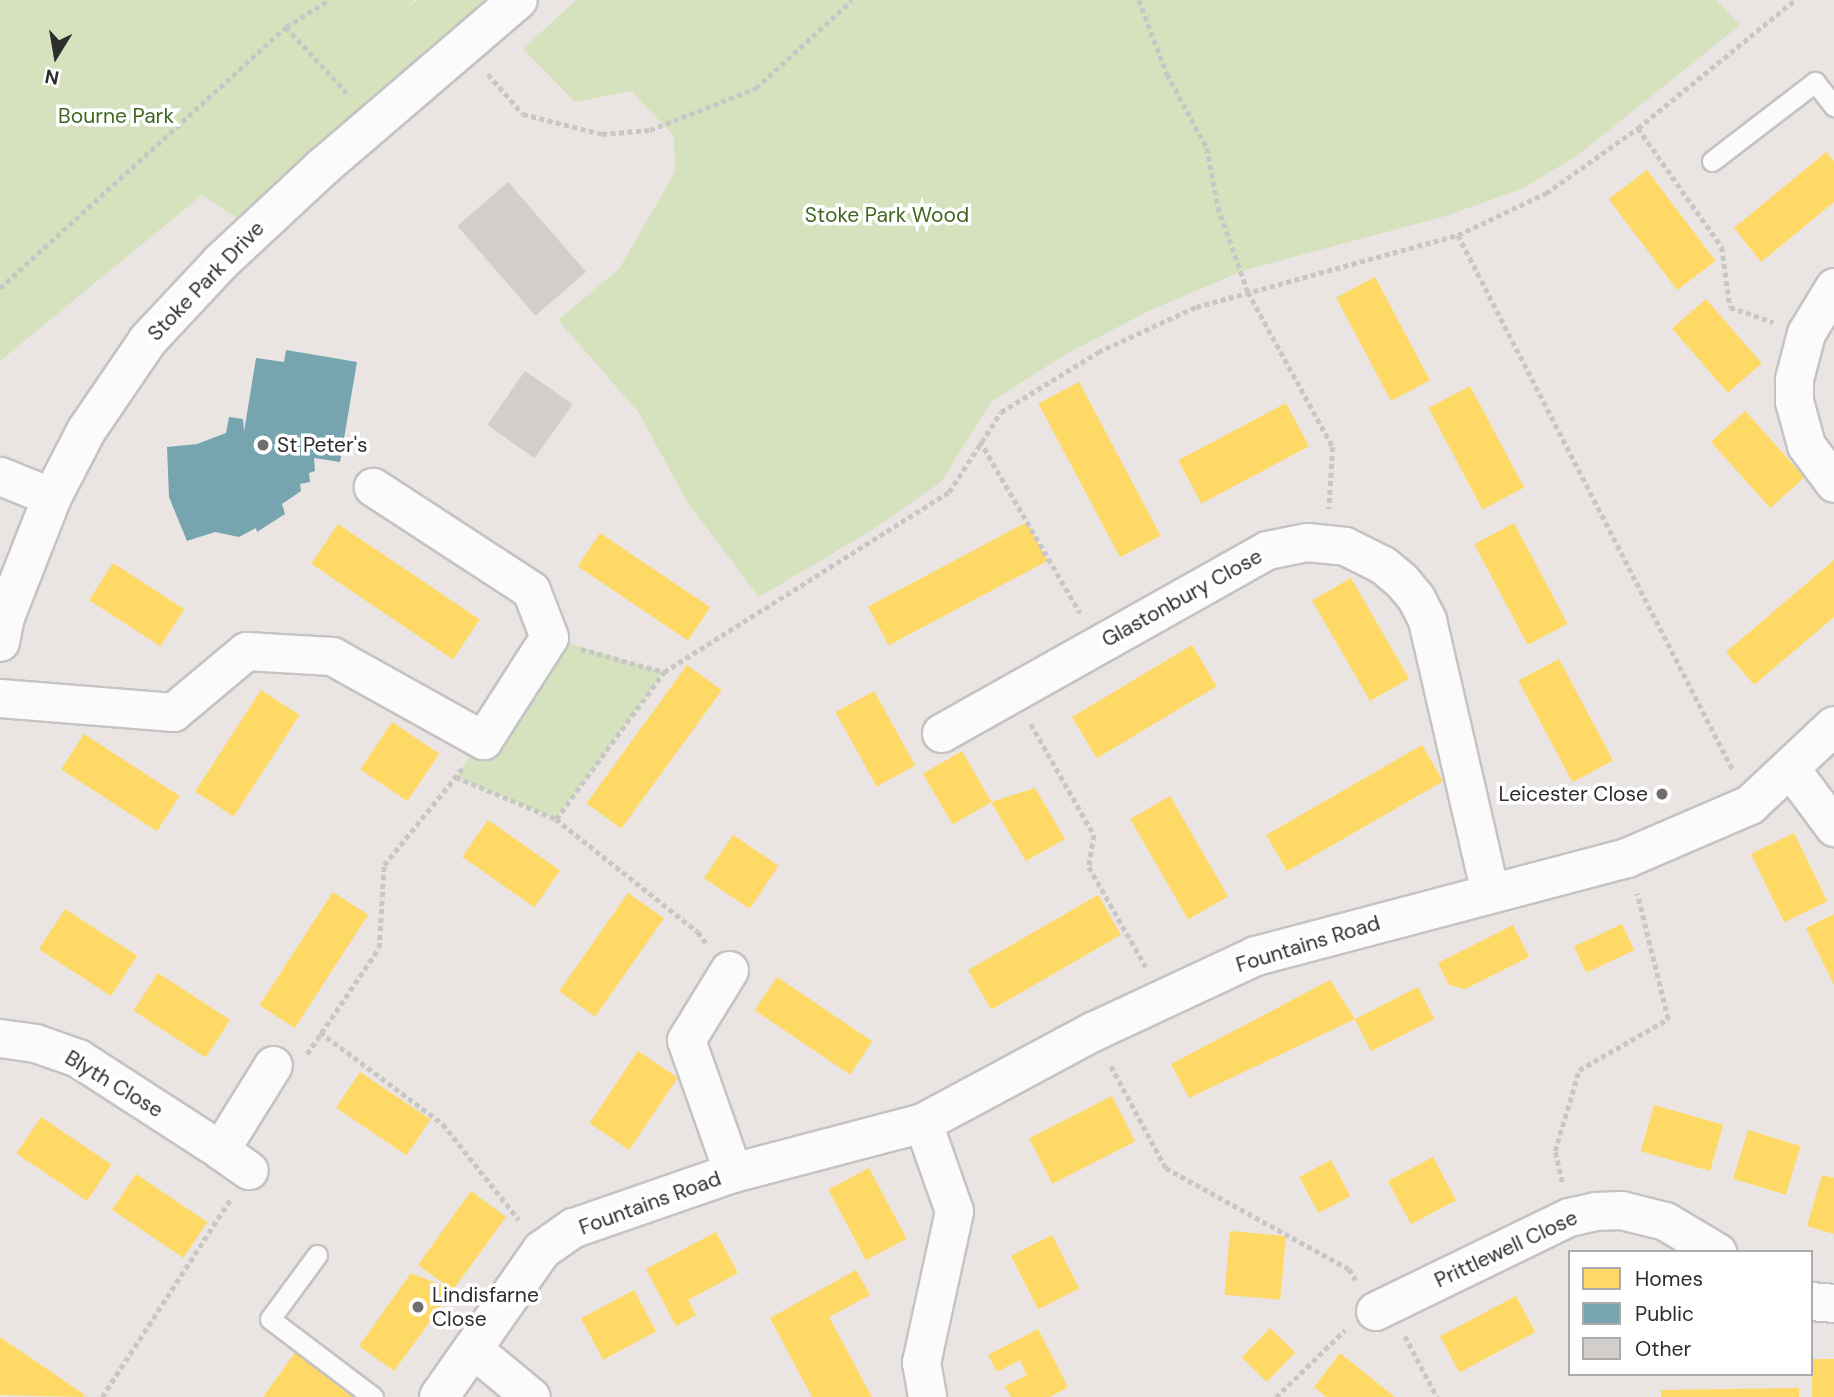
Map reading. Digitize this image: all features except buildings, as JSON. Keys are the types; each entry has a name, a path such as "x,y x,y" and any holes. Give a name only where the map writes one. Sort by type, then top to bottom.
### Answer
{"street":[{"name":"Stoke Park Drive","path":"0,642 9,606 52,497 86,431 148,340 221,262 324,166 518,0"},
{"path":"1834,287 1806,332 1794,379 1796,412 1806,445 1834,484"},
{"path":"0,477 52,497"},
{"path":"0,698 173,712 246,651 332,656 483,740 549,637 531,590 373,487"},
{"name":"Glastonbury Close","path":"941,733 1267,550 1307,542 1327,543 1362,553 1383,565 1408,589 1427,620 1490,892"},
{"name":"Fountains Road","path":"439,1397 542,1250 574,1228 733,1174 923,1123 1093,1032 1163,997 1256,956 1490,892 1628,858 1750,805 1834,726"},
{"path":"1790,768 1834,827"},
{"name":"Fountains Road","path":"729,970 685,1040 733,1174"},
{"name":"Blyth Close","path":"0,1038 35,1043 78,1058 234,1160 272,1065"},
{"path":"923,1123 954,1211 921,1362 927,1397"},
{"name":"Prittlewell Close","path":"1382,1307 1569,1217 1595,1211 1643,1214 1665,1221 1714,1250"},
{"path":"1813,1301 1834,1303"},
{"path":"473,1349 531,1397"}],"lane":[{"path":"1712,161 1815,82 1834,106"},
{"path":"317,1255 270,1319 373,1397"}],"path":[{"path":"0,288 286,27 329,0"},
{"path":"465,46 523,114 603,134 650,130 756,88 852,0"},
{"path":"1139,0 1167,74 1207,148 1218,206 1248,292 1333,447 1327,543"},
{"path":"556,819 664,672 948,492 1001,412 1098,352 1196,307 1458,235 1546,192 1639,128 1795,0"},
{"path":"286,27 376,124"},
{"path":"1639,128 1722,247 1730,307 1806,332"},
{"path":"1458,235 1750,805"},
{"path":"980,441 1098,644"},
{"path":"549,637 664,672"},
{"path":"1013,693 1094,835 1089,867 1163,997"},
{"path":"456,777 556,819 698,932 729,970"},
{"path":"1569,1217 1555,1151 1579,1070 1668,1019 1628,858"},
{"path":"320,1032 443,1124 542,1250"},
{"path":"1093,1032 1166,1168 1349,1269 1382,1307 1437,1397"},
{"path":"1276,1397 1336,1335 1382,1307"}],"green space":[{"name":"Bourne Park","path":"0,0 414,0 408,7 417,0 485,0 238,219 202,195 0,361"},
{"name":"Stoke Park Wood","path":"576,0 1716,0 1740,25 1578,155 1524,188 1446,216 1245,270 1151,310 1066,354 991,402 941,482 872,530 759,597 687,502 639,413 558,320 619,269 675,172 674,136 631,91 575,102 523,49"},
{"path":"549,637 664,672 556,819 456,777"}],"place":[{"name":"St Peter's","path":"263,445"},
{"name":"Leicester Close","path":"1662,794"},
{"name":"Lindisfarne Close","path":"418,1307"}]}
